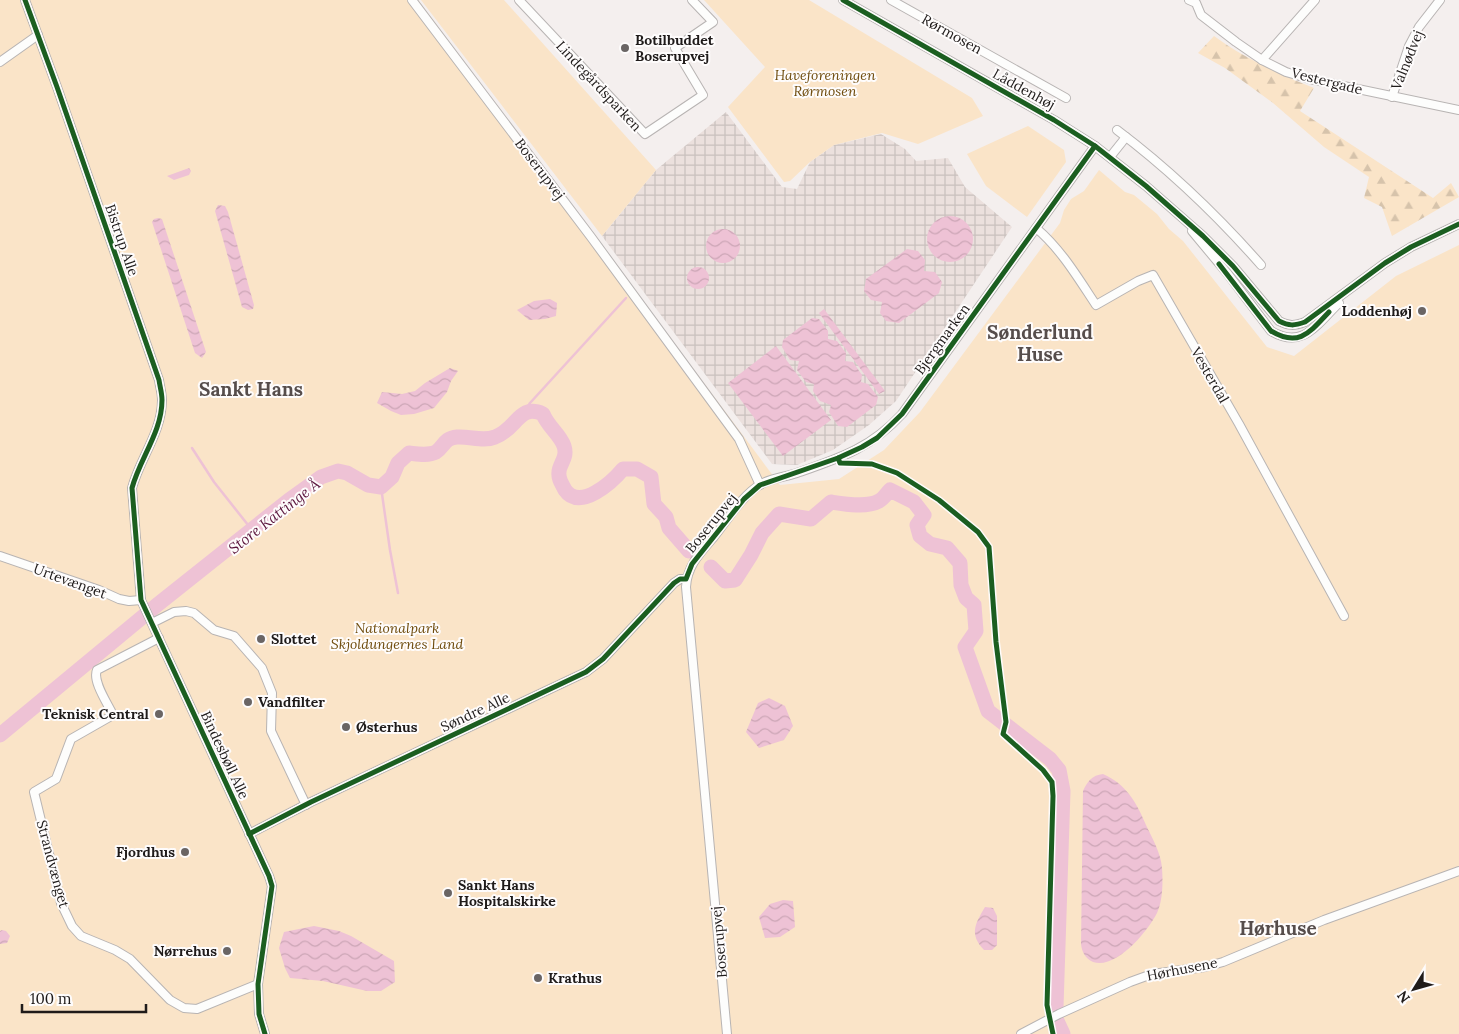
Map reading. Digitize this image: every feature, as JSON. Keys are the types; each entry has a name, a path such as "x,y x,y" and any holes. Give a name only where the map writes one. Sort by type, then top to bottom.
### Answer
{"street":[{"name":"Bistrup Alle","path":"25,0 159,380 162,398 161,416 155,434 136,471 132,488"},
{"name":"Boserupvej","path":"412,0 592,237 739,439 760,485 744,499 692,564 686,579 728,1034"},
{"name":"Lindegårdsparken","path":"519,0 644,134 703,95 675,48 713,22 692,0"},
{"name":"Låddenhøj","path":"843,0 1054,120 1095,146 1146,186 1204,236 1233,266 1279,321 1288,325 1295,326 1305,322 1411,247 1459,224"},
{"name":"Rørmosen","path":"891,0 1066,98"},
{"path":"1192,2 1204,0"},
{"path":"1262,60 1315,0"},
{"name":"Valnødvej","path":"1392,97 1409,46 1419,27 1440,0"},
{"name":"Vestergade","path":"1192,2 1201,15 1236,42 1262,60 1286,72 1310,79 1459,110"},
{"path":"0,62 38,35"},
{"path":"1117,130 1204,204 1261,265"},
{"path":"1110,157 1126,137"},
{"name":"Bjergmarken","path":"760,485 838,458 877,438 891,426 902,414 1095,146"},
{"name":"Låddenhøj","path":"1180,217 1227,272 1271,331 1280,336 1299,338 1309,332 1354,288"},
{"name":"Vesterdal","path":"1036,228 1069,265 1096,305 1138,281 1153,275 1239,424 1344,616"},
{"name":"Bindesbøll Alle","path":"132,488 141,600 249,834 264,862 272,886 258,984 259,1014 265,1034"},
{"name":"Urtevænget","path":"0,556 99,590 119,599 129,601 141,600"},
{"name":"Søndre Alle","path":"249,834 586,672 602,659 674,584 680,579 686,579"},
{"path":"152,623 174,612 186,611 194,613 214,630 234,636 262,668 272,693 271,731 306,805"},
{"name":"Strandvænget","path":"159,638 97,670 95,674 96,681 113,715 71,739 56,779 34,792 61,904 72,926 81,936 115,950 130,959 170,1000 184,1008 197,1009 258,984"},
{"name":"Hørhusene","path":"1022,1034 1049,1018 1130,982 1152,974 1204,967 1222,962 1324,920 1459,871"}],"shaded area":[{"path":"726,112 782,187 797,189 810,162 834,145 881,134 905,149 916,161 948,158 965,187 1012,227 896,401 869,425 833,450 797,465 772,464 602,236 656,170"}],"green space":[{"name":"Nationalpark Skjoldungernes Land","path":"0,0 418,0 780,485 839,479 884,450 920,412 1060,223 1064,210 1071,199 1084,191 1099,170 1125,192 1134,195 1157,214 1169,229 1183,241 1267,347 1294,356 1396,276 1459,245 1459,1034 0,1034"},
{"path":"421,0 504,0 656,170 602,236"},
{"name":"Haveforeningen Rørmosen","path":"704,0 809,0 972,98 983,116 918,144 882,133 834,145 810,162 790,181 784,182 728,107 765,67"},
{"path":"1214,36 1262,65 1314,88 1300,111 1433,198 1451,183 1459,197 1392,236 1382,207 1364,198 1369,177 1324,147 1273,103 1225,68 1198,53"},
{"path":"1028,126 1064,150 1066,162 1027,217 986,186 967,154"}],"water":[{"path":"189,168 191,171 189,175 174,180 167,176"},
{"path":"218,205 225,206 228,212 254,305 253,309 248,310 242,307 215,211"},
{"path":"955,216 959,217 969,226 972,230 972,248 963,258 955,262 945,262 937,258 928,248 927,234 931,226 941,217"},
{"path":"158,218 162,219 206,352 202,358 195,353 152,222"},
{"path":"723,229 730,230 735,234 739,239 739,253 735,258 730,262 723,263 716,262 711,258 707,253 706,246 707,239 711,234 716,230"},
{"path":"907,249 918,251 925,260 924,271 935,272 942,282 939,293 899,323 886,321 880,313 882,302 871,300 864,291 866,279"},
{"path":"698,267 706,270 709,278 706,286 698,289 690,286 687,278 690,270"},
{"path":"550,299 557,303 556,316 529,320 517,310 534,301"},
{"path":"824,309 885,391 879,394 819,313"},
{"path":"812,318 819,319 828,331 828,339 837,341 846,353 845,361 853,362 862,375 861,382 868,384 878,397 876,405 847,427 838,426 829,412 831,405 820,401 813,391 814,384 806,382 797,370 799,361 790,360 782,347 783,340"},
{"path":"776,346 831,420 783,456 728,383"},
{"path":"450,368 458,371 451,381 447,392 434,408 414,414 401,415 377,403 382,392 402,394 415,391"},
{"path":"769,698 785,706 793,726 784,740 759,748 746,732 758,703"},
{"path":"1103,774 1118,783 1130,795 1139,809 1158,851 1162,879 1159,908 1153,921 1139,939 1121,955 1102,963 1093,962 1088,959 1083,952 1081,944 1083,791 1090,780"},
{"path":"783,900 793,901 795,927 780,937 765,938 759,917 770,904"},
{"path":"985,907 993,908 997,916 997,945 992,950 984,950 976,939 975,934 976,924"},
{"path":"314,926 339,931 351,936 394,961 395,982 381,991 367,991 323,981 290,978 279,948 284,932"},
{"path":"0,931 6,931 10,936 7,943 0,944"}],"waterway":[{"path":"525,411 530,403 626,298"},
{"name":"Store Kattinge Å","path":"0,735 157,605 289,500 321,477 338,471 347,473 368,485 381,487 392,477 398,463 409,453 430,454 436,452 449,439 453,438 486,439 495,437 528,412 543,414 562,442 565,454 559,469 559,477 565,490 571,496 579,498 587,496 604,487 623,469 637,469 651,477 654,504 666,517 669,528 689,551"},
{"path":"192,448 214,482 252,530"},
{"path":"381,487 398,593"},
{"name":"Store Kattinge Å","path":"711,567 725,581 735,580 762,533 779,514 811,519 831,502 855,505 874,503 890,490 914,502 924,515 917,525 920,536 930,544 947,548 960,563 961,585 966,598 974,605 976,631 965,647 988,711 1050,759 1059,770 1063,791 1056,1007"},
{"name":"Store Kattinge Å","path":"1057,1021 1063,1034"}],"cycle path":[{"path":"25,0 159,380 162,400 161,412 155,434 132,488 141,600 272,886 258,984 259,1014 265,1034"},
{"path":"843,0 1054,120 1095,146 1146,186 1203,236 1233,266 1279,321 1286,324 1295,325 1305,322 1385,263 1411,247 1459,224"},
{"path":"249,834 311,802 586,672 603,659 674,583 680,579 686,579 692,564 744,499 760,485 838,458 877,438 902,414 1095,146"},
{"path":"1219,264 1271,331 1281,336 1297,338 1310,331 1329,312"},
{"path":"838,458 840,463 872,464 897,473 939,500 978,532 989,547 996,642 1006,722 1003,734 1043,770 1052,782 1047,1005 1053,1034"}],"place":[{"name":"Botilbuddet Boserupvej","path":"625,48"},
{"name":"Loddenhøj","path":"1422,311"},
{"name":"Slottet","path":"261,639"},
{"name":"Vandfilter","path":"248,702"},
{"name":"Teknisk Central","path":"159,714"},
{"name":"Østerhus","path":"346,727"},
{"name":"Fjordhus","path":"185,852"},
{"name":"Sankt Hans Hospitalskirke","path":"448,893"},
{"name":"Nørrehus","path":"227,951"},
{"name":"Krathus","path":"538,978"}],"district":[{"name":"Sønderlund Huse","path":"1040,343"},
{"name":"Sankt Hans","path":"251,389"},
{"name":"Hørhuse","path":"1278,928"}]}
